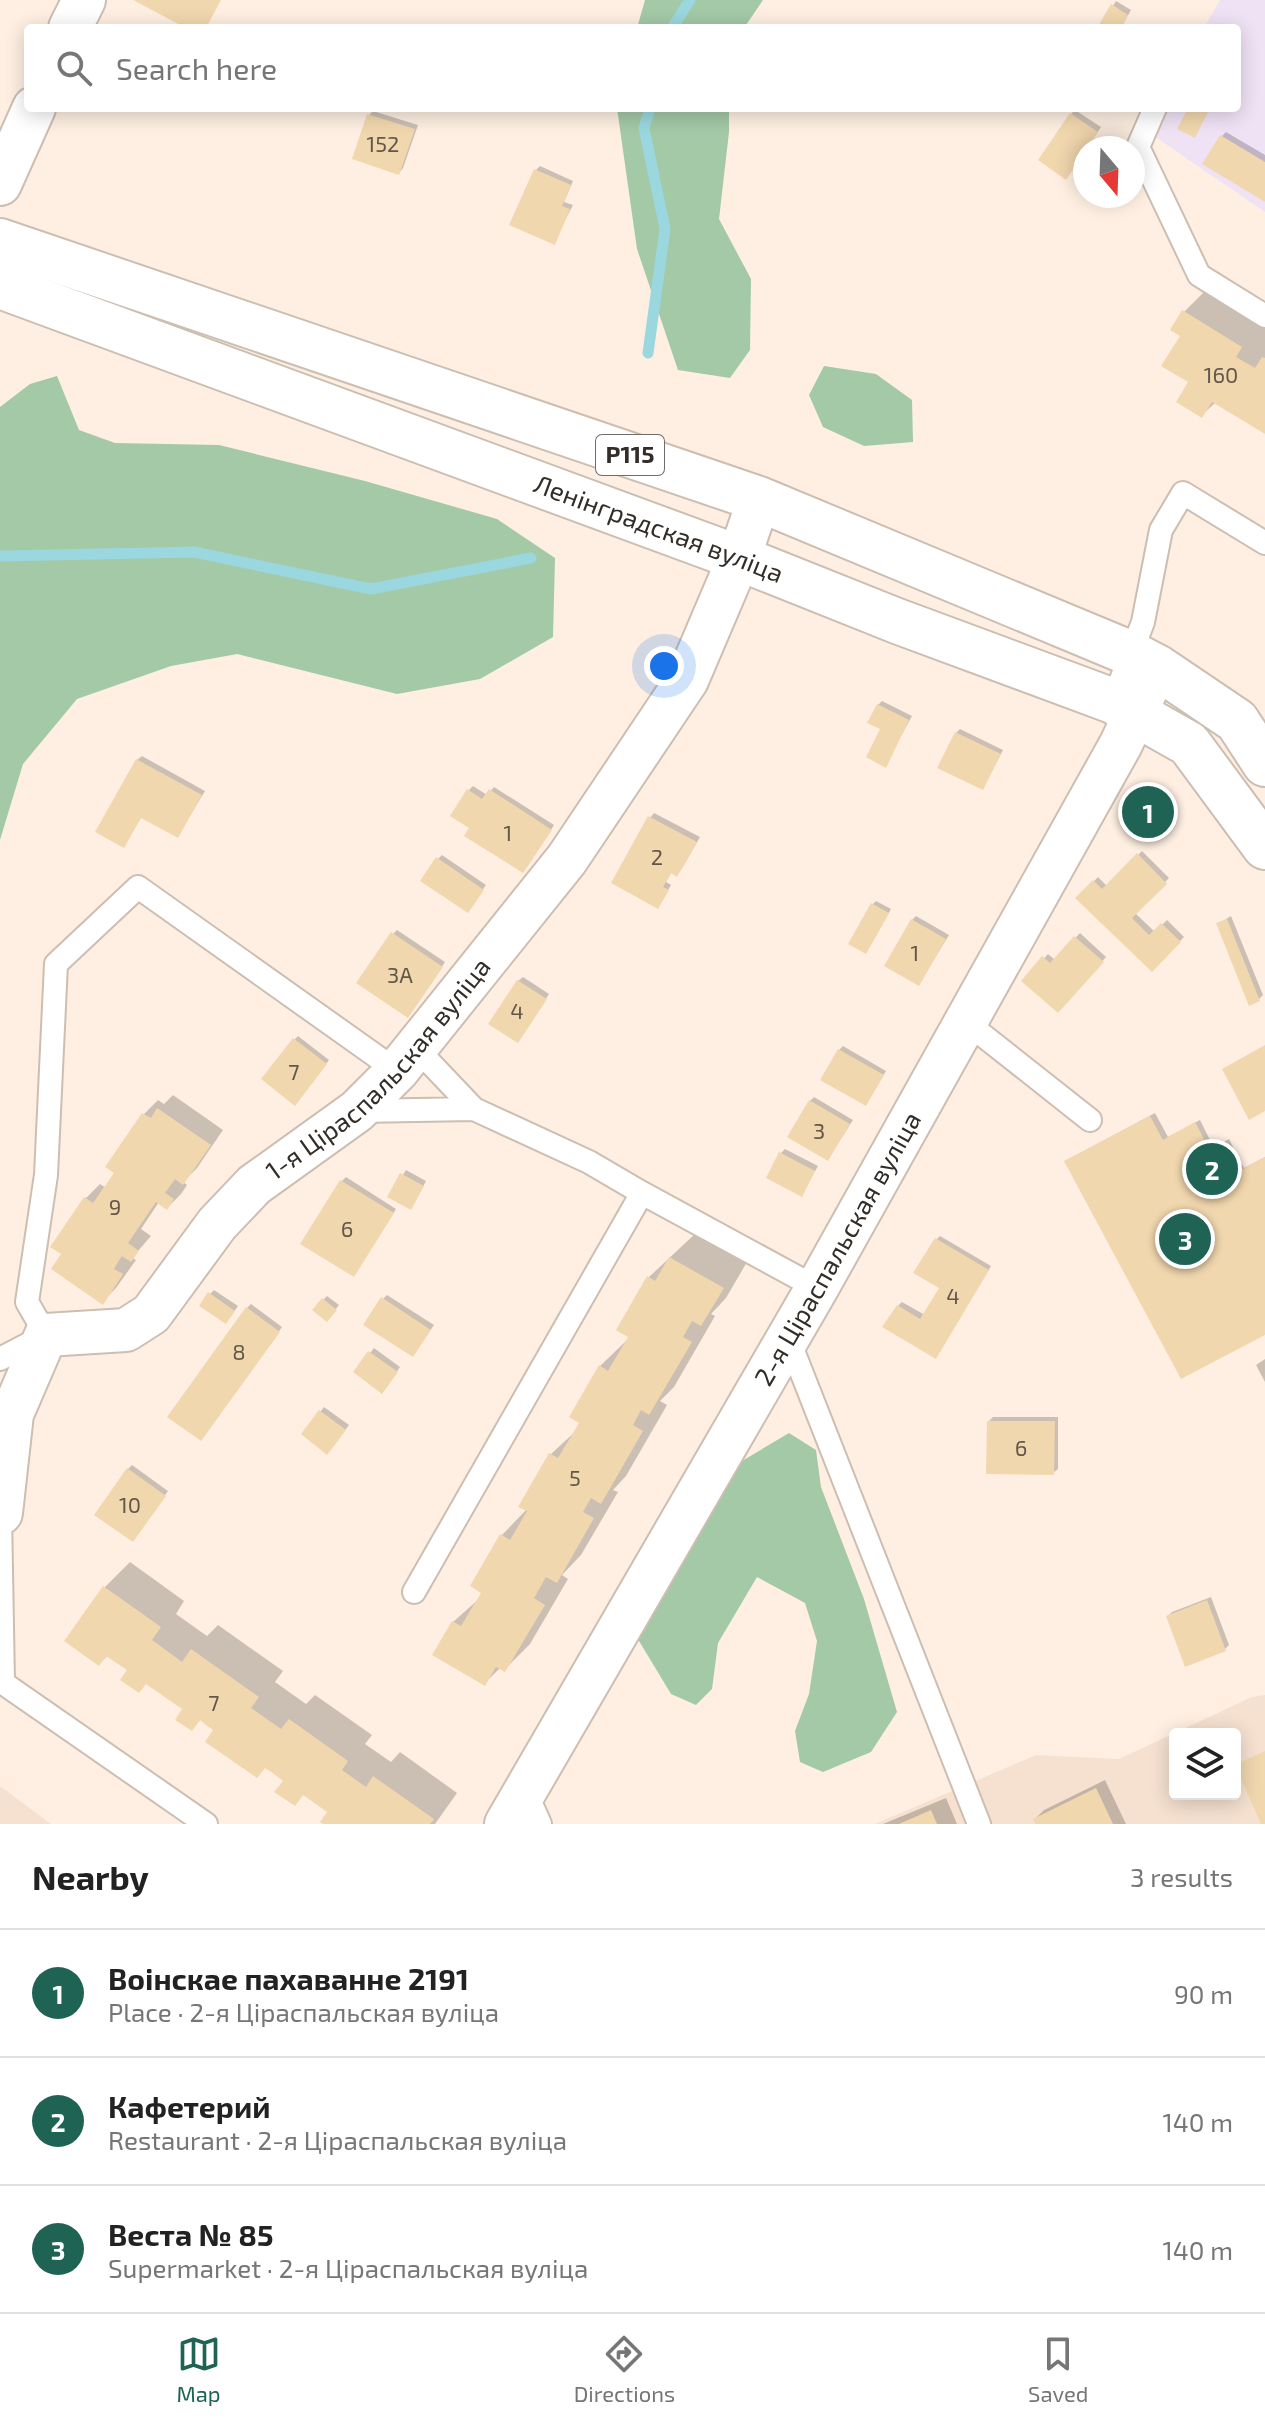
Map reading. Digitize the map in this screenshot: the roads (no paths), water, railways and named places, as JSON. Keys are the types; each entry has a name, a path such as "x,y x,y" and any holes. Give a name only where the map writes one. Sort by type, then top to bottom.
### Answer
{"main road":[{"name":"Р115","path":"0,241 759,499 1144,661 1237,721 1265,764"},
{"name":"Ленінградская вуліца","path":"0,286 739,558 1125,707 1189,744 1265,847"}],"street":[{"path":"72,24 84,0"},
{"path":"0,184 32,112"},
{"name":"1-я Ціраспальская вуліца","path":"46,1335 126,1330 151,1314 217,1224 254,1185 357,1111 407,1060 567,859 687,680 739,558 759,499"},
{"name":"2-я Ціраспальская вуліца","path":"524,1813 966,1022 1125,707 1144,661"},
{"path":"1,1513 12,1414 46,1335"}],"lane":[{"path":"1153,112 1138,147 1199,275 1265,316"},
{"path":"1144,661 1143,622 1161,530 1183,493 1265,543"},
{"path":"0,1359 46,1335 27,1302 46,1175 56,964 138,887 407,1060 474,1109 589,1162 817,1288"},
{"path":"966,1022 1090,1120"},
{"path":"357,1111 474,1109"},
{"path":"414,1592 642,1193"},
{"path":"788,1338 979,1824"},
{"path":"1,1513 3,1683 206,1824"}],"waterway":[{"path":"675,24 690,0"},
{"path":"648,353 665,229 644,128 649,112"},
{"path":"0,556 194,552 371,589 531,558"}],"place":[{"name":"Воінскае пахаванне 2191","path":"1148,812"},
{"name":"Кафетерий","path":"1212,1169"},
{"name":"Веста № 85","path":"1185,1239"}]}
